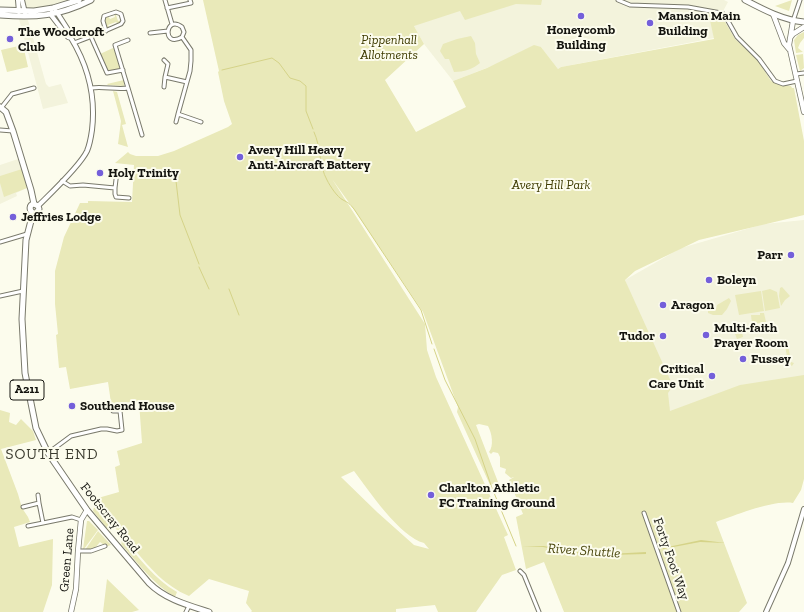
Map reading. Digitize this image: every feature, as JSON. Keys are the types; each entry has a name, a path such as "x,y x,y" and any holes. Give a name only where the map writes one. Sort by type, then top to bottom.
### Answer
{"main road":[{"path":"0,10 19,11 24,14 53,8 79,0"},
{"path":"0,15 58,13 91,0"},
{"path":"745,0 773,14 793,21 804,22"},
{"path":"773,14 784,43 790,51"},
{"path":"793,21 789,39 790,51 804,112"},
{"path":"789,39 793,34 804,27"},
{"name":"A211","path":"0,107 6,112 13,130 36,205"},
{"name":"Footscray Road","path":"36,205 32,205 30,208 30,211 33,213 27,234 23,291 23,330 27,386 36,428 48,453 87,510 154,587 169,597 208,612"},
{"name":"Green Lane","path":"70,612 76,589 81,520 87,510"}],"street":[{"path":"18,0 19,11"},
{"path":"22,0 24,14"},
{"path":"165,0 172,24"},
{"path":"167,8 191,3 190,0"},
{"path":"618,0 630,5 688,7 721,12 724,14 731,29 737,37 759,59 775,81 783,84 797,81"},
{"path":"793,21 800,0"},
{"path":"36,205 62,181 84,156 89,146 94,109 91,88 83,63 71,38 72,36 58,13 53,8 51,14 68,37 71,38"},
{"path":"74,44 106,31 121,24 123,21 120,14 116,12 104,16 103,21 106,31"},
{"path":"172,24 178,24 182,27 184,32 182,37 178,40 172,40 168,36 169,27 172,24"},
{"path":"150,33 168,32"},
{"path":"91,37 106,73 123,70"},
{"path":"176,122 190,72 191,50 182,37"},
{"path":"128,40 115,45 142,135"},
{"path":"164,60 168,64 164,87"},
{"path":"796,74 804,73"},
{"path":"165,77 187,82"},
{"path":"0,107 12,94 34,88"},
{"path":"91,88 128,88"},
{"path":"178,114 201,122"},
{"path":"0,130 13,130"},
{"path":"117,171 115,188 116,197 129,198"},
{"path":"62,181 70,186 83,185 115,188"},
{"path":"0,242 27,234"},
{"path":"0,296 23,291"},
{"path":"48,453 71,436 101,429 117,431 122,430 120,411 114,411"},
{"path":"38,495 44,523"},
{"path":"23,507 39,504"},
{"path":"766,612 788,563 804,510"},
{"name":"Forty Foot Way","path":"644,513 679,612"},
{"path":"28,526 72,517 81,520"},
{"path":"78,551 91,551 105,546"},
{"path":"520,571 524,575 539,612"},
{"path":"186,612 190,606"}],"shaded area":[{"path":"24,0 73,0 60,4 28,9 26,8"},
{"path":"384,0 724,0 728,2 721,15 709,12 714,38 561,67 558,69 541,47 453,81 424,44 414,26"},
{"path":"19,19 28,20 46,84 49,87 61,84 68,103 43,109"},
{"path":"18,159 27,188 16,193 17,196 0,204 0,165"},
{"path":"804,220 804,417 670,411 625,280 681,248 764,224"},
{"path":"701,540 726,543 700,542 663,549 663,548"},
{"name":"River Shuttle","path":"522,546 544,546 573,552 609,554 646,552 646,554 610,555 572,553 543,547"}],"green space":[{"path":"203,0 542,0 541,5 516,4 465,20 460,11 414,26 424,44 385,80 416,132 466,107 453,81 487,68 534,45 541,47 558,69 561,67 714,39 708,11 721,15 735,39 757,59 771,81 794,88 804,141 804,215 699,240 635,271 625,280 673,386 668,393 670,411 740,385 804,375 804,479 801,490 793,503 765,506 716,522 747,603 739,612 564,612 544,562 526,569 516,517 523,514 509,480 514,477 511,478 505,473 506,469 500,467 500,457 498,453 493,452 491,454 489,452 492,446 492,439 488,426 479,424 476,425 498,482 490,485 457,412 458,407 423,312 332,179 425,324 427,350 436,377 508,535 504,537 516,570 502,575 476,612 438,612 435,605 396,609 396,612 251,612 252,611 246,603 249,591 209,579 189,596 165,582 152,570 91,500 119,492 115,467 120,465 117,451 142,443 139,402 111,403 108,382 70,389 66,367 59,368 56,335 58,334 55,304 55,271 64,237 80,203 88,203 88,201 132,202 134,165 115,163 128,152 136,156 158,156 174,151 232,124 224,101 219,71","holes":["354,471 376,501 395,523 415,539 424,543 429,549 414,545 341,477"]},
{"path":"792,0 789,11 775,6"},
{"path":"114,14 119,14 116,15 118,21 121,20 121,22 118,24 116,22 108,25 109,27 107,27 104,21 105,18 108,16 110,19 115,17"},
{"path":"804,32 804,38 798,48 803,52 796,53 794,40 798,35"},
{"path":"471,36 475,43 476,54 480,63 468,70 454,72 449,59 445,59 440,51 443,44"},
{"path":"23,45 28,67 7,72 1,50"},
{"path":"113,48 120,68 109,71 106,69 100,54"},
{"path":"803,54 804,68 800,71 796,55"},
{"path":"124,80 124,86 107,84"},
{"path":"113,91 117,92 126,124 122,125 128,147 118,144 121,121"},
{"path":"22,169 27,188 4,197 0,183 0,176"},
{"path":"782,287 790,296 781,306 779,296 780,288"},
{"path":"770,289 777,292 780,308 765,311 762,291"},
{"path":"761,291 764,311 739,315 735,295"},
{"path":"729,298 731,301 722,315 713,315 708,313 708,311 711,309 716,309 717,305"},
{"path":"760,313 764,313 766,322 752,324 751,315 760,315"},
{"path":"740,323 743,337 737,339 732,326"},
{"path":"784,339 787,339 791,362 794,363 792,366 788,363"},
{"path":"0,410 10,413 9,422 16,425 21,419 33,431 36,440 1,449 22,508 30,522 14,527 19,547 53,539 52,585 43,612 0,612"},
{"path":"94,507 114,529 110,532 93,511"},
{"path":"87,521 89,521 98,530 83,549"},
{"path":"98,531 111,545 108,546 100,542 95,548 85,550"},
{"path":"123,540 155,575 177,592 175,597 167,592 146,573 121,544"},
{"path":"107,579 139,610 132,612 103,612"}],"waterway":[{"path":"222,70 272,58 279,63 290,78 300,81 306,86 306,111 313,129"},
{"path":"314,132 324,175 338,196 349,203 354,209 421,310 432,344"},
{"name":"River Shuttle","path":"176,181 180,215 199,264"},
{"name":"River Shuttle","path":"199,267 209,289"},
{"name":"River Shuttle","path":"229,289 239,315"},
{"path":"434,349 445,380 475,439 492,488 516,546"}],"place":[{"name":"Honeycomb Building","path":"581,16"},
{"name":"Mansion Main Building","path":"650,23"},
{"name":"The Woodcroft Club","path":"10,39"},
{"name":"Avery Hill Heavy Anti-Aircraft Battery","path":"240,157"},
{"name":"Holy Trinity","path":"100,173"},
{"name":"Jeffries Lodge","path":"13,217"},
{"name":"Parr","path":"791,255"},
{"name":"Boleyn","path":"709,280"},
{"name":"Aragon","path":"663,305"},
{"name":"Multi-faith Prayer Room","path":"706,335"},
{"name":"Tudor","path":"663,336"},
{"name":"Fussey","path":"743,359"},
{"name":"Critical Care Unit","path":"712,376"},
{"name":"Southend House","path":"72,406"},
{"name":"Charlton Athletic FC Training Ground","path":"431,495"}],"district":[{"name":"SOUTH END","path":"52,455"}],"park label":[{"name":"Pippenhall Allotments","path":"389,48"},
{"name":"Avery Hill Park","path":"551,185"}]}
